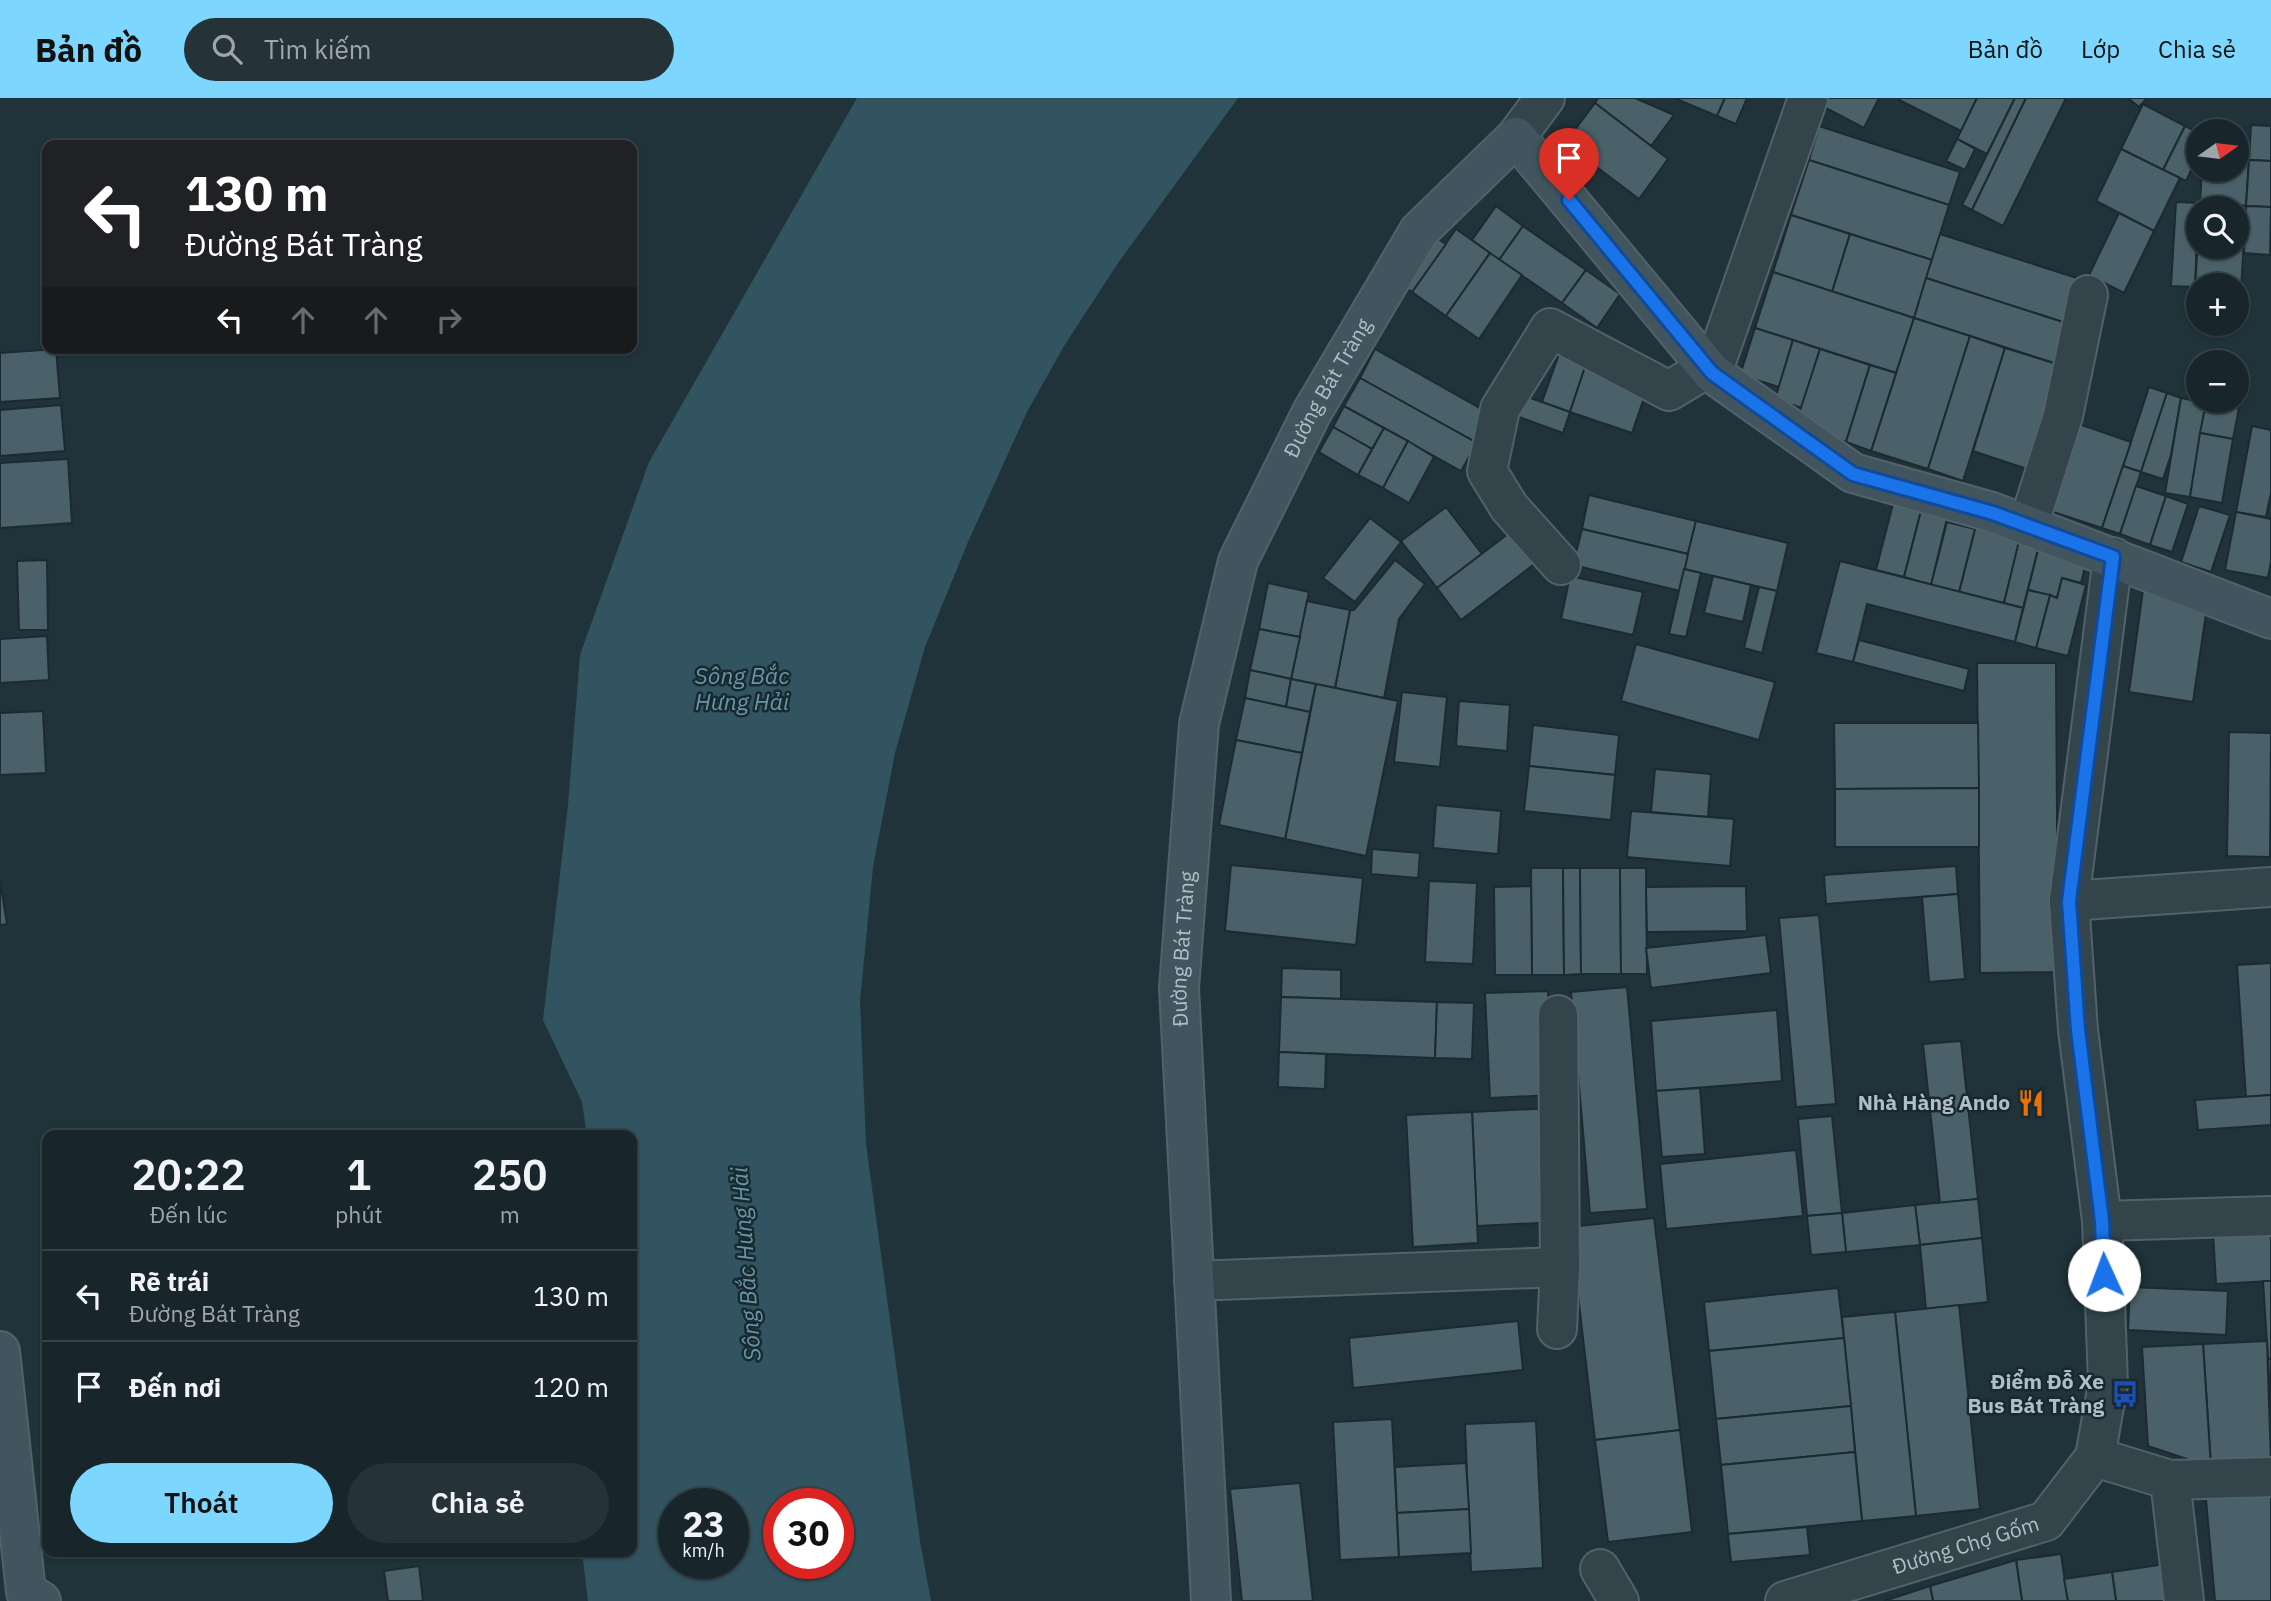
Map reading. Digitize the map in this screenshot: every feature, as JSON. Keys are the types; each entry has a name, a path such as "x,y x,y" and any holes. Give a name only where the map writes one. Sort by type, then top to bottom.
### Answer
{"street":[{"path":"1545,98 1516,137 1709,370 1853,474 1993,513 2271,619"},
{"path":"1561,565 1509,507 1488,471 1500,409 1550,328 1669,391 1709,370 1808,98"},
{"name":"Đường Bát Tràng","path":"1211,1601 1180,988 1199,724 1238,561 1312,412 1419,231 1516,137"},
{"path":"2028,526 2063,416 2088,295"},
{"name":"Đường Chợ Gốm","path":"1794,1599 2046,1521 2095,1457 2108,1384 2102,1221 2078,1030 2069,901 2113,557"},
{"path":"2069,901 2271,887"},
{"path":"1557,1329 1560,1267 1558,1015"},
{"path":"2102,1221 2271,1216"},
{"path":"1194,1281 1560,1267"},
{"path":"0,1351 31,1598"},
{"path":"2095,1457 2170,1480 2271,1478"},
{"path":"2170,1480 2184,1601"},
{"path":"1600,1569 1619,1601"}],"water":[{"name":"Sông Bắc Hưng Hải","path":"857,98 1238,98 1118,263 1064,346 1027,412 968,542 925,647 895,753 873,867 860,1001 866,1144 920,1541 931,1601 588,1601 583,1557 637,1557 637,1130 586,1130 582,1102 543,1020 568,805 580,655 649,462"}],"building":[{"path":"1598,98 1635,98 1674,115 1651,146 1595,103"},
{"path":"1674,98 1725,98 1717,116"},
{"path":"1725,98 1747,98 1736,124 1717,116"},
{"path":"1826,98 1879,98 1864,128 1822,106"},
{"path":"1977,98 1961,131 1899,100"},
{"path":"1977,98 2015,98 1987,154 1957,139"},
{"path":"2015,98 2026,98 1972,210 1962,205"},
{"path":"2026,98 2066,98 2003,226 1972,210"},
{"path":"2128,98 2147,98 2139,107"},
{"path":"1595,103 1668,159 1639,199 1565,143"},
{"path":"2143,104 2185,126 2163,170 2121,149"},
{"path":"2251,125 2271,126 2271,161 2249,160"},
{"path":"1819,126 1960,172 1949,205 1809,160"},
{"path":"2185,126 2186,126 2186,181 2163,170"},
{"path":"1957,139 1975,149 1965,170 1946,161"},
{"path":"2121,149 2180,178 2154,231 2096,201"},
{"path":"1809,160 1949,205 1932,260 1791,215"},
{"path":"2249,160 2271,161 2271,207 2249,206 2249,196 2247,196"},
{"path":"2201,182 2248,182 2247,196 2200,196"},
{"path":"2176,202 2186,202 2186,259 2196,259 2196,273 2186,273 2186,287 2171,286"},
{"path":"1496,206 1523,226 1499,260 1472,240"},
{"path":"2249,206 2271,207 2270,255 2249,253"},
{"path":"2119,213 2154,231 2124,293 2089,275"},
{"path":"1791,215 1850,234 1832,292 1773,272"},
{"path":"1523,226 1586,270 1562,303 1499,260"},
{"path":"1456,229 1490,253 1446,316 1412,292"},
{"path":"1850,234 1932,260 1914,318 1832,292"},
{"path":"1940,234 2086,281 2072,325 1926,278"},
{"path":"1436,238 1446,244 1412,292 1403,286"},
{"path":"1490,253 1522,275 1479,339 1446,316"},
{"path":"2197,259 2243,259 2242,273 2196,273"},
{"path":"1586,270 1620,294 1597,328 1562,303"},
{"path":"1773,272 1914,318 1896,373 1755,328"},
{"path":"1926,278 2072,325 2060,365 1914,318"},
{"path":"1914,318 1970,336 1928,469 1871,451"},
{"path":"1755,328 1793,340 1779,387 1740,375"},
{"path":"1970,336 2005,348 1963,481 1928,469"},
{"path":"1793,340 1820,349 1802,408 1775,399"},
{"path":"2005,348 2060,365 2027,469 1973,451"},
{"path":"1375,349 1492,415 1477,443 1360,378"},
{"path":"1820,349 1870,365 1846,442 1795,426"},
{"path":"42,350 42,354 56,354 60,398 0,402 0,353"},
{"path":"1559,354 1586,364 1570,412 1542,402"},
{"path":"1586,364 1648,386 1632,433 1570,412"},
{"path":"1870,365 1896,373 1871,451 1846,442"},
{"path":"1360,378 1477,443 1461,471 1344,406"},
{"path":"2149,387 2167,393 2141,472 2123,466"},
{"path":"2167,393 2181,398 2171,455 2163,479 2141,472"},
{"path":"1525,396 1570,412 1563,433 1519,417"},
{"path":"2181,398 2186,399 2186,413 2204,413 2190,497 2165,493"},
{"path":"61,405 65,451 0,456 0,410"},
{"path":"1344,406 1384,428 1372,449 1333,427"},
{"path":"2204,413 2238,413 2233,439 2200,433"},
{"path":"2079,424 2131,442 2102,528 2050,511"},
{"path":"2252,426 2271,430 2271,493 2266,517 2236,512"},
{"path":"1333,427 1372,449 1358,475 1319,452"},
{"path":"1384,428 1408,441 1383,488 1358,475"},
{"path":"2200,433 2233,439 2222,503 2190,497"},
{"path":"1408,441 1434,457 1409,503 1383,488"},
{"path":"68,459 72,523 0,528 0,463"},
{"path":"2123,466 2141,472 2120,534 2102,528"},
{"path":"2136,486 2166,496 2150,545 2120,534"},
{"path":"1589,495 1696,521 1688,554 1582,529"},
{"path":"1895,496 1923,503 1904,577 1876,570"},
{"path":"2166,496 2188,504 2172,552 2150,545"},
{"path":"1923,503 1949,510 1931,585 1904,577"},
{"path":"2199,506 2230,515 2211,572 2181,562"},
{"path":"1446,507 1482,554 1437,588 1401,541"},
{"path":"2236,512 2271,519 2271,561 2268,578 2225,570"},
{"path":"1978,517 2023,529 2004,603 1959,592"},
{"path":"1370,518 1401,542 1355,602 1323,578"},
{"path":"1696,521 1788,543 1777,591 1684,569"},
{"path":"1947,522 1975,529 1959,592 1931,585"},
{"path":"1517,527 1541,559 1461,620 1437,588"},
{"path":"1582,529 1688,554 1680,591 1573,565"},
{"path":"2019,541 2039,546 2023,608 2004,603"},
{"path":"2039,546 2087,559 2081,583 2062,578 2057,598 2028,590"},
{"path":"47,560 48,630 19,630 17,561"},
{"path":"1395,560 1425,584 1399,619 1384,698 1335,688 1350,610 1354,610"},
{"path":"1840,561 2023,608 2015,642 1867,604 1853,662 1816,653"},
{"path":"1684,569 1701,573 1686,637 1669,634"},
{"path":"1570,576 1643,592 1633,635 1561,619"},
{"path":"1713,576 1751,585 1743,622 1704,613"},
{"path":"2062,578 2086,585 2068,656 2036,648 2050,595 2057,598"},
{"path":"1268,583 1309,592 1300,637 1259,629"},
{"path":"1759,587 1777,591 1762,653 1744,648"},
{"path":"2028,590 2050,595 2036,648 2015,642"},
{"path":"2143,590 2208,600 2193,702 2129,692"},
{"path":"1307,601 1350,610 1335,688 1291,679"},
{"path":"1259,629 1300,637 1291,679 1250,670"},
{"path":"47,636 49,680 0,683 0,639"},
{"path":"1859,640 1969,669 1964,691 1853,662"},
{"path":"1636,644 1775,682 1759,740 1621,701"},
{"path":"1977,663 2056,663 2058,972 1980,973"},
{"path":"1250,670 1291,679 1286,707 1245,698"},
{"path":"1291,679 1316,684 1310,712 1286,707"},
{"path":"1316,684 1398,701 1366,856 1285,839"},
{"path":"1402,692 1447,697 1440,767 1394,762"},
{"path":"1245,698 1310,712 1302,753 1236,740"},
{"path":"1459,701 1510,705 1507,751 1456,746"},
{"path":"43,711 46,773 0,775 0,713"},
{"path":"1834,723 1978,723 1979,788 1835,789"},
{"path":"1533,725 1619,735 1615,775 1529,766"},
{"path":"2229,732 2271,733 2270,857 2227,856"},
{"path":"1236,740 1302,753 1285,839 1219,825"},
{"path":"1529,766 1615,775 1611,820 1524,811"},
{"path":"1655,769 1711,774 1708,817 1651,812"},
{"path":"1979,788 1979,847 1835,847 1835,789"},
{"path":"1436,805 1501,811 1498,854 1433,848"},
{"path":"1631,811 1734,819 1730,866 1627,857"},
{"path":"1372,849 1420,853 1418,878 1371,874"},
{"path":"1231,865 1363,878 1356,945 1225,931"},
{"path":"1956,866 1958,894 1826,904 1824,875"},
{"path":"1531,868 1563,868 1564,975 1532,975"},
{"path":"1563,868 1580,868 1581,974 1564,975"},
{"path":"1580,868 1620,868 1621,974 1581,974"},
{"path":"1620,868 1646,868 1647,974 1621,974"},
{"path":"0,880 7,924 0,925"},
{"path":"1429,881 1477,883 1473,964 1425,962"},
{"path":"1531,886 1532,975 1495,975 1494,887"},
{"path":"1746,886 1747,931 1647,932 1646,887"},
{"path":"1958,894 1965,979 1929,982 1922,897"},
{"path":"1819,915 1836,1104 1796,1107 1779,918"},
{"path":"1766,935 1771,973 1651,988 1646,948"},
{"path":"2271,963 2271,1095 2246,1097 2237,965"},
{"path":"1282,968 1341,970 1341,999 1281,997"},
{"path":"1627,987 1647,1209 1590,1213 1571,992"},
{"path":"1548,991 1553,1095 1490,1098 1485,993"},
{"path":"1281,997 1437,1002 1435,1058 1279,1052"},
{"path":"1437,1002 1474,1003 1472,1059 1435,1058"},
{"path":"1777,1010 1782,1081 1656,1091 1651,1021"},
{"path":"1961,1041 1978,1199 1940,1203 1923,1044"},
{"path":"1279,1052 1326,1054 1325,1089 1278,1087"},
{"path":"1700,1088 1705,1154 1662,1157 1656,1091"},
{"path":"2271,1095 2271,1125 2198,1130 2195,1100"},
{"path":"1552,1108 1558,1222 1477,1226 1472,1112"},
{"path":"1472,1112 1478,1243 1413,1247 1406,1115"},
{"path":"1832,1116 1842,1213 1807,1216 1798,1119"},
{"path":"1796,1150 1803,1216 1666,1229 1660,1164"},
{"path":"1978,1199 1982,1238 1920,1245 1915,1205"},
{"path":"1915,1205 1920,1245 1846,1252 1842,1213"},
{"path":"1842,1213 1846,1252 1811,1255 1807,1216"},
{"path":"1654,1218 1680,1430 1595,1440 1570,1227"},
{"path":"2271,1228 2271,1281 2216,1284 2213,1231"},
{"path":"1982,1238 1988,1302 1926,1309 1920,1245"},
{"path":"2263,1281 2271,1281 2271,1359 2268,1359"},
{"path":"2130,1287 2228,1291 2226,1335 2128,1330"},
{"path":"1838,1288 1844,1338 1709,1351 1704,1302"},
{"path":"1959,1305 1980,1509 1916,1516 1895,1312"},
{"path":"1895,1312 1916,1516 1862,1521 1842,1317"},
{"path":"1518,1321 1523,1370 1353,1388 1349,1338"},
{"path":"1844,1338 1851,1406 1716,1419 1709,1351"},
{"path":"2267,1341 2271,1463 2211,1467 2203,1344"},
{"path":"2203,1344 2211,1467 2148,1446 2142,1347"},
{"path":"2268,1359 2271,1359 2271,1415"},
{"path":"1851,1406 1855,1452 1721,1465 1716,1419"},
{"path":"1392,1419 1399,1557 1340,1560 1333,1422"},
{"path":"1536,1421 1543,1568 1471,1572 1465,1424"},
{"path":"1680,1430 1692,1532 1608,1542 1595,1440"},
{"path":"1855,1452 1862,1521 1728,1534 1721,1465"},
{"path":"1466,1463 1469,1509 1397,1513 1395,1467"},
{"path":"1300,1483 1313,1601 1242,1601 1230,1489"},
{"path":"2271,1483 2271,1601 2215,1601 2205,1488"},
{"path":"1469,1509 1471,1553 1399,1557 1397,1513"},
{"path":"1807,1527 1810,1555 1731,1562 1728,1534"},
{"path":"2061,1554 2068,1601 2022,1601 2016,1560"},
{"path":"2016,1560 2022,1601 1933,1601 1930,1586"},
{"path":"2172,1563 2178,1601 2116,1601 2112,1572"},
{"path":"419,1566 423,1601 388,1601 384,1571"},
{"path":"2112,1572 2116,1601 2068,1601 2064,1579"},
{"path":"1930,1586 1933,1601 1884,1601"}],"place":[{"name":"Nhà Hàng Ando","path":"2031,1103"},
{"name":"Điểm Đỗ Xe Bus Bát Tràng","path":"2125,1394"}],"route":[{"path":"1569,200 1712,373 1853,474 1993,513 2113,557 2069,901 2078,1030 2102,1221 2104,1275"}]}
